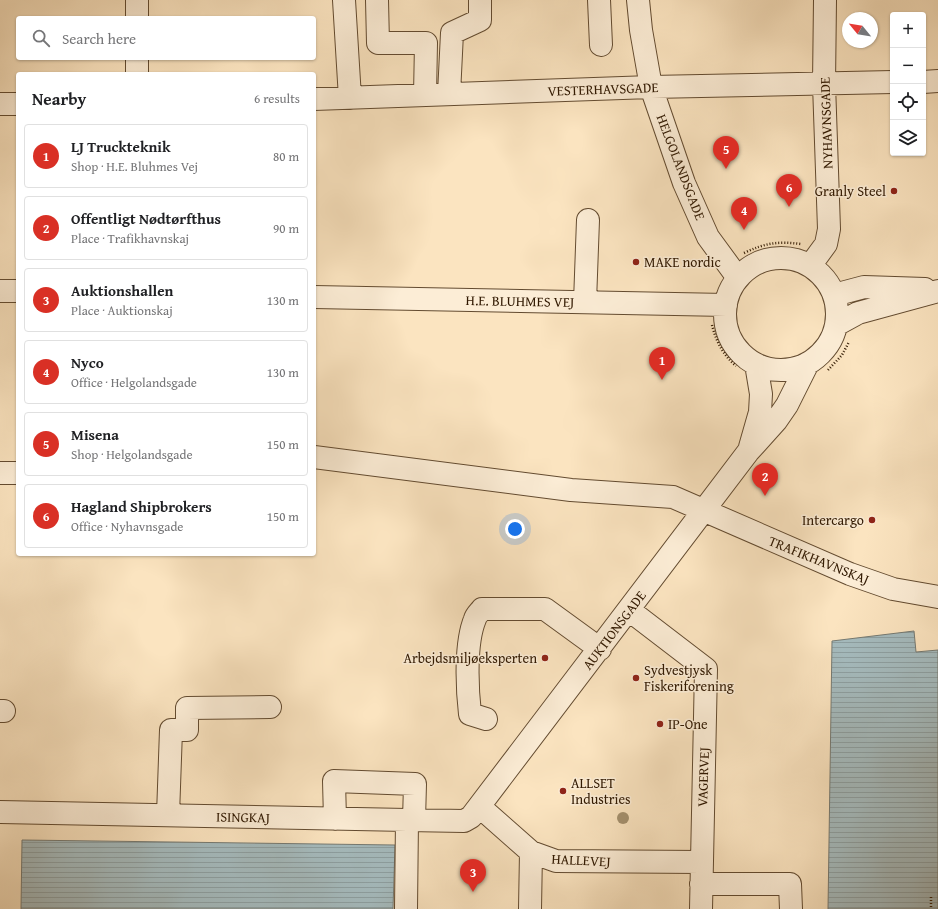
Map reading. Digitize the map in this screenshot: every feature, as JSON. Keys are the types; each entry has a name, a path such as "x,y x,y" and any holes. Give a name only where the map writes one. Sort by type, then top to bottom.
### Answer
{"street":[{"path":"137,0 137,16"},
{"path":"344,0 350,98"},
{"path":"377,0 378,42 426,43 425,95"},
{"path":"449,94 452,33 480,20 480,0"},
{"path":"599,0 601,45"},
{"name":"HELGOLANDSGADE","path":"638,0 641,30 651,87 684,183 708,237 738,278"},
{"name":"NYHAVNSGADE","path":"810,266 826,244 829,229 824,84 826,0"},
{"path":"137,60 137,72"},
{"path":"926,82 938,81"},
{"name":"VESTERHAVSGADE","path":"316,100 651,87 890,82"},
{"path":"0,104 16,104"},
{"path":"585,302 588,220"},
{"path":"780,258 795,259 810,266 821,274 830,285 837,310 836,325 826,347 808,363 796,368 782,370 756,364 741,352 730,337 718,305 738,278 750,267 764,260 780,258"},
{"path":"834,295 864,287 938,290"},
{"path":"836,325 858,314 938,290"},
{"path":"0,291 16,291"},
{"name":"H.E. BLUHMES VEJ","path":"316,297 718,305"},
{"name":"AUKTIONSGADE","path":"480,807 748,452 776,421 787,406 808,363"},
{"name":"AUKTIONSGADE","path":"748,452 760,412 761,394 756,364"},
{"name":"TRAFIKHAVNSKAJ","path":"316,457 571,490 673,497 775,543 802,552 850,574 893,589 938,597"},
{"path":"0,473 16,473"},
{"path":"486,719 470,714 467,686 471,633 475,617 482,609 545,609 600,649"},
{"name":"VAGERVEJ","path":"629,610 706,669 701,909"},
{"path":"168,815 171,730 187,730 187,708 270,707"},
{"path":"335,819 334,781 414,784 406,909"},
{"name":"HALLEVEJ","path":"480,807 531,852 556,861 701,862"},
{"name":"ISINGKAJ","path":"0,812 464,821 471,817 480,807"},
{"path":"530,909 531,852"},
{"path":"701,884 790,884 791,909"}],"path":[{"path":"931,897 931,909"}],"shaded area":[{"path":"914,631 916,652 938,650 938,909 828,909 832,641"},
{"path":"22,840 395,845 393,909 21,909"}],"place":[{"name":"Misena","path":"726,169"},
{"name":"Granly Steel","path":"894,191"},
{"name":"Hagland Shipbrokers","path":"789,207"},
{"name":"Nyco","path":"744,230"},
{"name":"MAKE nordic","path":"636,262"},
{"name":"LJ Truckteknik","path":"662,380"},
{"name":"Offentligt Nødtørfthus","path":"765,496"},
{"name":"Intercargo","path":"872,520"},
{"name":"Arbejdsmiljøeksperten","path":"545,658"},
{"name":"Sydvestjysk Fiskeriforening","path":"636,678"},
{"name":"IP-One","path":"660,724"},
{"name":"ALLSET Industries","path":"563,791"},
{"name":"Auktionshallen","path":"473,892"}]}
